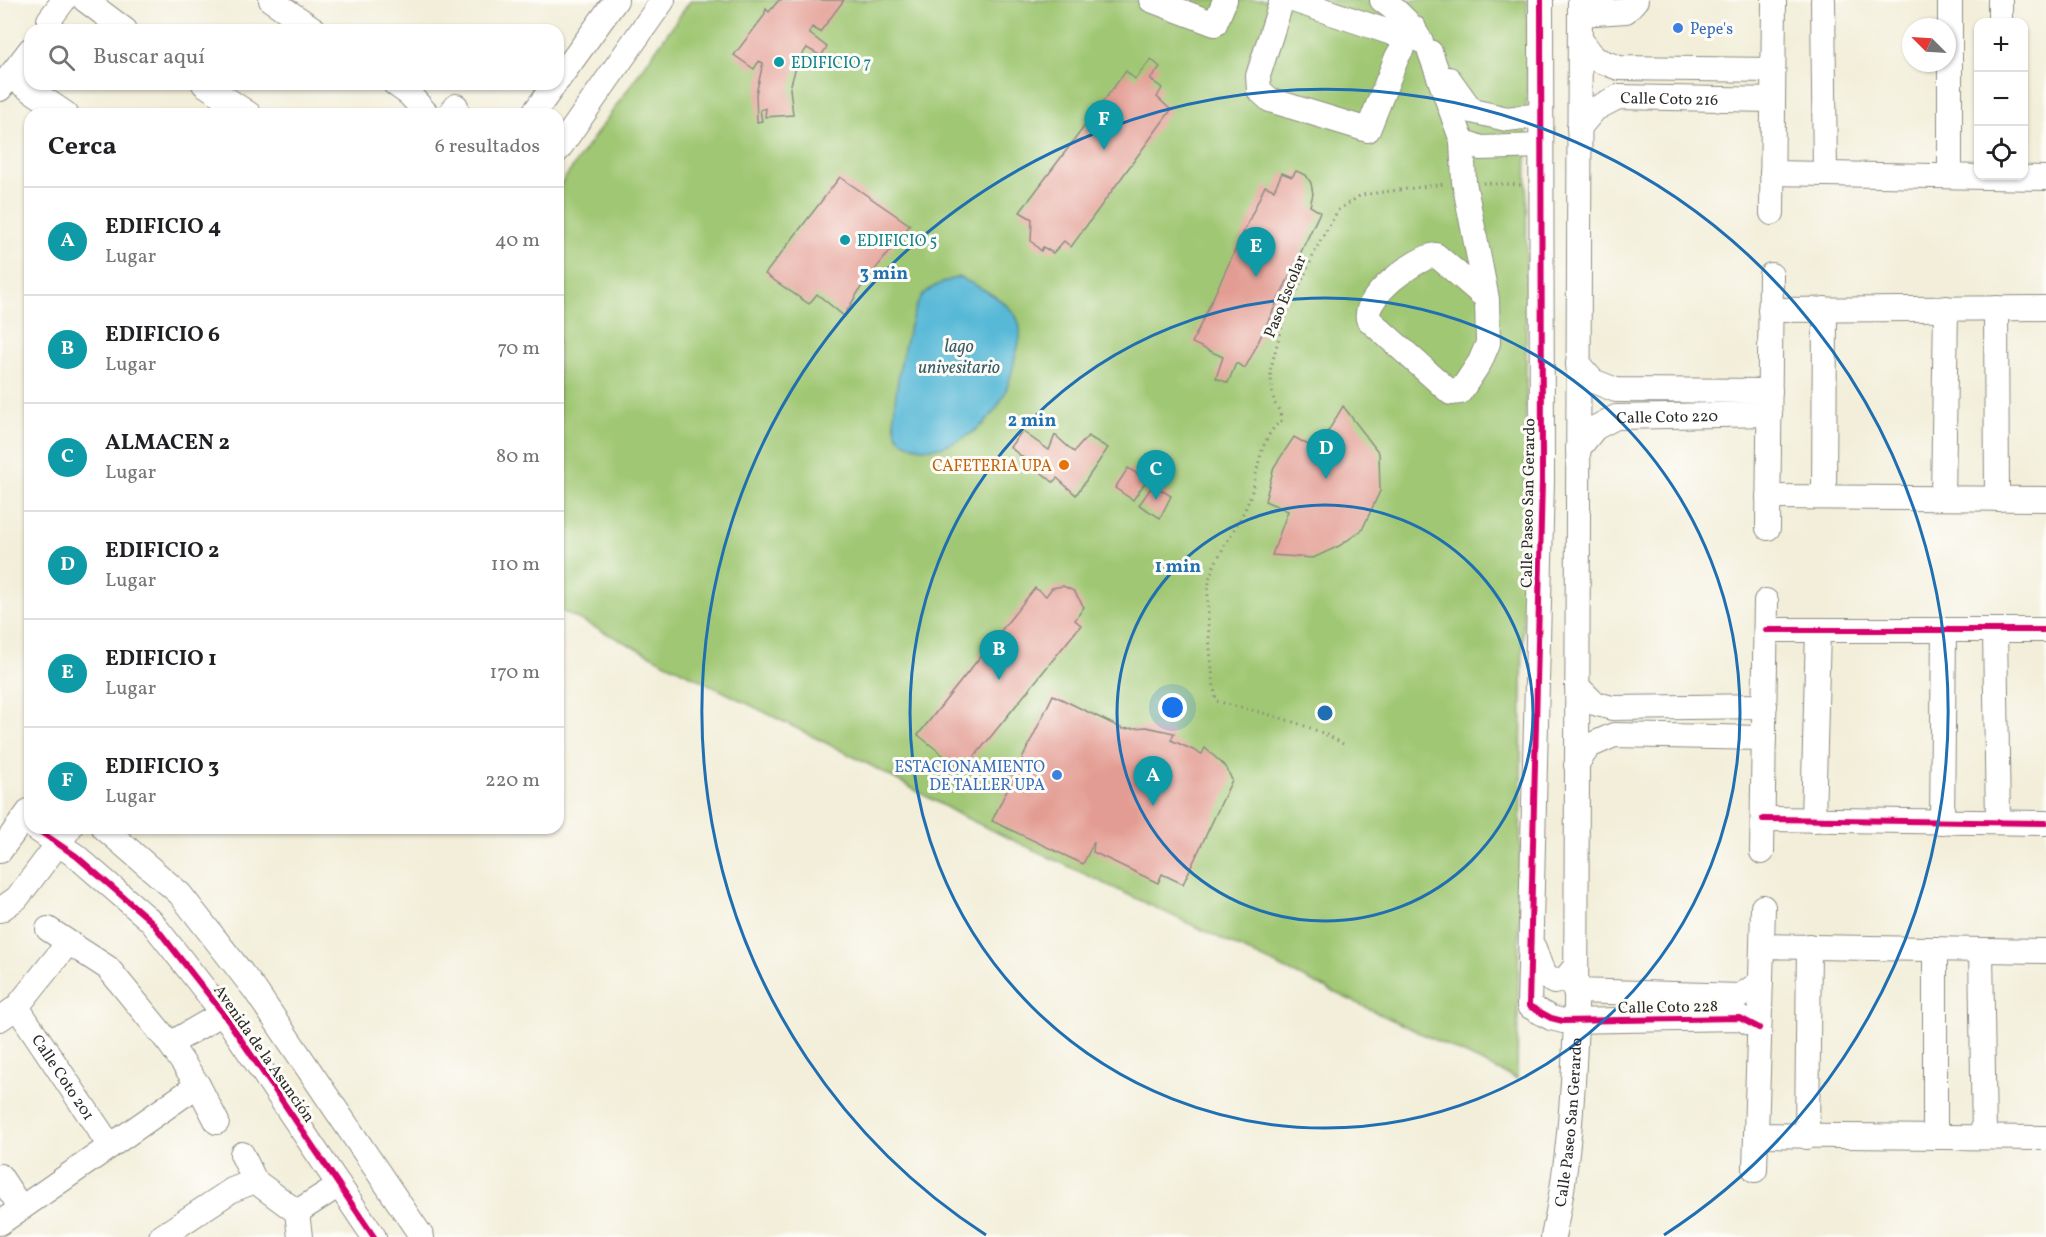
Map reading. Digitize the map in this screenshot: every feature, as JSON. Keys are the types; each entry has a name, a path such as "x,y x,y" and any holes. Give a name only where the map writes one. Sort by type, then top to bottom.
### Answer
{"street":[{"path":"49,20 64,0"},
{"path":"85,0 117,24"},
{"path":"271,0 306,24"},
{"path":"564,72 616,0"},
{"path":"564,141 663,0"},
{"path":"1151,0 1215,24 1225,0"},
{"path":"1282,0 1258,76 1259,90 1270,100 1368,130 1410,33"},
{"path":"1293,0 1410,33"},
{"path":"1382,0 1398,11 1410,33 1430,52 1472,111 1507,119 1541,115"},
{"name":"Calle Paseo San Gerardo","path":"1529,1006 1542,480 1541,0"},
{"path":"1580,7 1626,11 1636,0"},
{"path":"1772,213 1774,0"},
{"path":"1823,0 1825,174"},
{"path":"1950,0 1950,176"},
{"path":"2000,0 2000,18"},
{"name":"Calle Paseo San Gerardo","path":"1553,1237 1564,1189 1572,1117 1576,1021 1580,7"},
{"name":"Calle Coto 216","path":"1580,39 1588,52 1608,66 1773,70"},
{"path":"1430,52 1462,141 1464,182 1487,299 1488,343 1480,362 1460,392 1452,393 1368,319 1366,312 1371,302 1405,270 1425,257 1436,255 1487,299"},
{"path":"24,58 5,82 55,108"},
{"path":"213,90 240,108"},
{"path":"403,90 422,108"},
{"path":"537,108 551,90"},
{"name":"Calle Coto 216","path":"1579,128 1595,108 1618,97 1773,100"},
{"path":"1462,141 1470,122 1482,115"},
{"path":"1462,141 1481,148 1541,146"},
{"path":"1772,173 1974,176"},
{"path":"2028,177 2046,178"},
{"path":"1768,528 1771,275"},
{"path":"1943,498 1947,308"},
{"path":"1996,308 1997,499"},
{"path":"1770,310 2046,308"},
{"path":"1824,497 1825,309"},
{"name":"Calle Coto 220","path":"1578,364 1593,381 1616,390 1770,403"},
{"name":"Calle Coto 220","path":"1578,449 1595,428 1616,417 1770,403"},
{"path":"1768,497 2046,499"},
{"path":"1762,852 1766,601"},
{"path":"1766,630 2046,630"},
{"path":"1813,820 1818,630"},
{"path":"1942,822 1944,630"},
{"path":"1995,630 1998,822"},
{"path":"1577,686 1594,703 1612,708 1765,706"},
{"path":"1576,765 1589,746 1614,735 1764,738"},
{"path":"1763,819 2046,823"},
{"path":"0,851 24,826"},
{"name":"Avenida de la Asunción","path":"111,834 180,894 248,981 422,1237"},
{"path":"0,910 17,898 64,837"},
{"name":"Avenida de la Asunción","path":"64,837 76,856 151,921 223,1013 374,1237"},
{"path":"1755,1170 1763,908"},
{"path":"48,929 108,968 170,1044 198,1085 217,1122"},
{"path":"1532,941 1548,979 1560,982 1575,979"},
{"name":"Calle Coto 201","path":"68,943 9,1013 110,1146"},
{"path":"1762,946 2046,951"},
{"path":"1807,1137 1809,946"},
{"path":"1935,949 1935,1137"},
{"path":"1981,950 1984,1137"},
{"name":"Calle Coto 228","path":"1575,979 1740,996 1761,982"},
{"name":"Calle Coto 228","path":"1529,1006 1551,1018 1576,1021 1740,1018 1759,1028"},
{"path":"170,1044 223,1013"},
{"path":"0,1223 198,1085"},
{"path":"1756,1135 2046,1138"},
{"path":"242,1154 255,1181 297,1212 300,1237"},
{"path":"0,1176 21,1208"},
{"path":"161,1237 232,1190 255,1181"},
{"path":"297,1212 339,1185"}],"green space":[{"path":"691,0 1527,0 1526,389 1517,1079 962,816 870,765 564,612 564,180"}],"water":[{"name":"lago univesitario","path":"958,277 1002,301 1015,315 1019,323 1020,334 1011,374 998,406 972,432 949,444 924,448 913,446 905,443 896,432 894,411 908,333 918,302 923,296 936,286"}],"building":[{"name":"EDIFICIO 7","path":"779,0 844,0 820,32 812,27 809,33 827,47 821,56 807,48 798,60 790,88 793,115 765,117 766,108 760,110 762,121 757,122 756,94 763,63 759,61 754,69 734,55 764,16 766,9 769,12"},
{"path":"1151,59 1160,67 1150,79 1162,88 1157,97 1171,110 1071,247 1064,241 1053,253 1043,247 1041,251 1031,241 1032,219 1020,212 1126,71 1135,79"},
{"path":"1296,171 1306,175 1311,183 1313,194 1310,206 1320,212 1252,355 1245,368 1236,363 1228,383 1216,378 1223,357 1192,343 1265,186 1274,190 1282,173 1292,177"},
{"name":"EDIFICIO 5","path":"840,177 910,225 860,289 844,316 817,294 809,304 765,274"},
{"path":"1343,406 1379,453 1380,491 1362,530 1339,546 1313,558 1272,555 1288,511 1265,501 1274,467 1294,437 1317,450"},
{"name":"CAFETERIA UPA","path":"1022,431 1049,450 1055,435 1074,452 1088,436 1108,448 1076,495 1057,478 1053,482 1010,447"},
{"path":"1128,468 1147,480 1133,500 1115,488"},
{"path":"1153,485 1171,496 1160,518 1139,505"},
{"path":"1063,586 1074,591 1084,607 1075,620 1081,625 963,771 918,735 1035,588 1046,596 1052,588"},
{"path":"1053,695 1123,729 1146,727 1174,733 1171,740 1202,754 1205,748 1226,767 1232,780 1183,884 1162,874 1158,883 1093,852 1094,842 1083,864 992,821"}],"cycle path":[{"path":"1541,0 1542,480 1529,1006 1551,1018 1563,1021 1740,1018 1759,1028"},
{"path":"1766,630 2046,630"},
{"path":"1763,819 2046,823"},
{"path":"44,834 76,856 151,921 223,1013 374,1237"}],"place":[{"name":"Pepe's","path":"1678,28"},
{"name":"EDIFICIO 7","path":"779,62"},
{"name":"EDIFICIO 3","path":"1104,150"},
{"name":"EDIFICIO 5","path":"845,240"},
{"name":"EDIFICIO 1","path":"1256,277"},
{"name":"CAFETERIA UPA","path":"1064,465"},
{"name":"EDIFICIO 2","path":"1326,479"},
{"name":"ALMACEN 2","path":"1156,500"},
{"name":"EDIFICIO 6","path":"999,680"},
{"name":"ESTACIONAMIENTO DE TALLER UPA","path":"1057,775"},
{"name":"EDIFICIO 4","path":"1153,806"}]}
